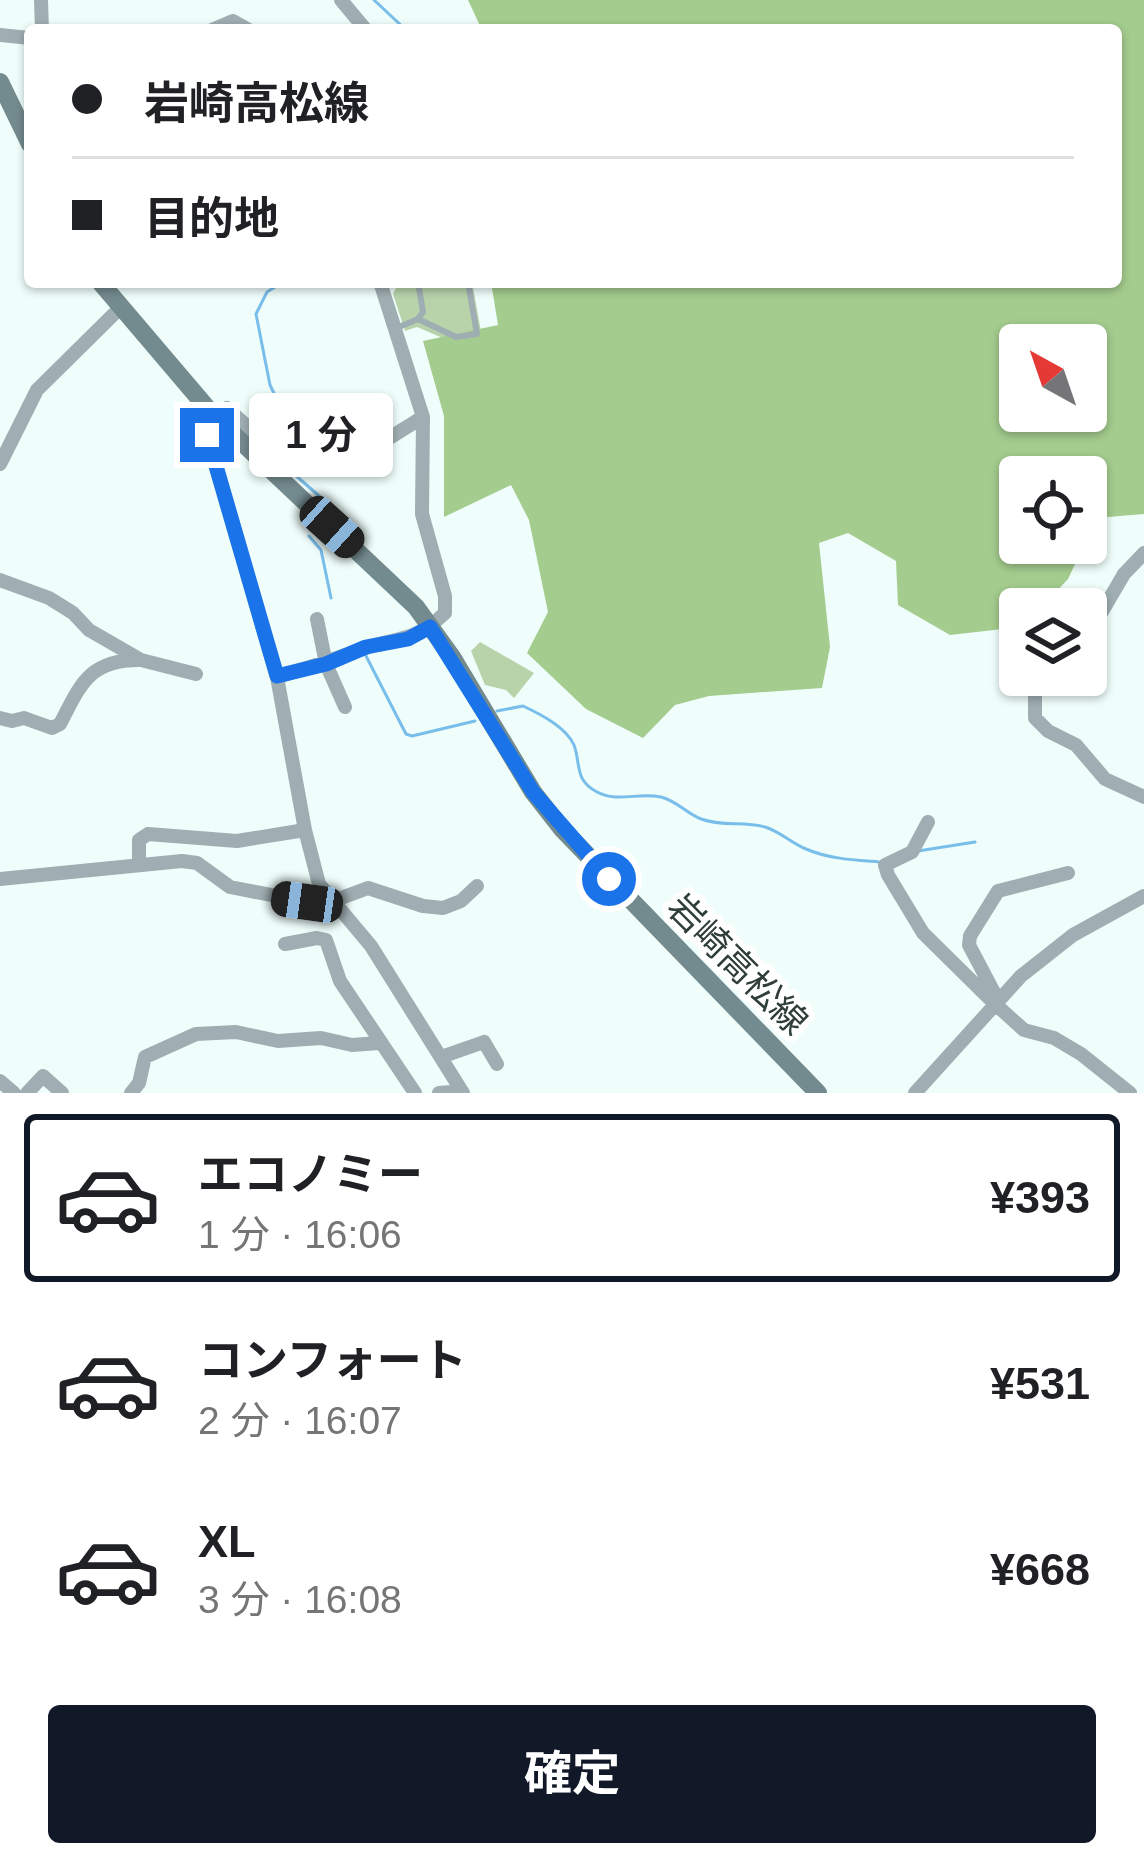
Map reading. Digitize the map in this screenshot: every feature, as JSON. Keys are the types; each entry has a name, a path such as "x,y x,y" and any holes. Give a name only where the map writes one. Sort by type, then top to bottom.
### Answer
{"main road":[{"path":"1,89 24,133"},
{"name":"岩崎高松線","path":"105,288 214,416 367,557 430,627 533,792 562,829 818,1093"}],"street":[{"path":"340,0 361,24"},
{"path":"277,676 326,664 366,647 408,639 446,613 446,596 422,514 423,417 382,288"},
{"path":"0,464 38,390 120,308"},
{"path":"423,417 386,440 295,464 283,459 227,408 214,416 207,435 277,676 304,830 319,884 371,946 462,1092 440,1093"},
{"path":"1107,603 1124,574 1144,553"},
{"path":"0,580 49,598 89,630 141,660 196,674"},
{"path":"317,619 326,664 345,707"},
{"path":"0,718 25,718 52,728 64,718 71,696 94,671 113,662 141,660"},
{"path":"1035,696 1035,718 1048,731 1076,746 1105,779 1144,797"},
{"path":"928,822 912,852 885,865 923,933 1024,1030 1081,1054 1130,1093"},
{"path":"139,864 139,840 148,834 237,841 304,830"},
{"path":"0,874 197,863 230,887 254,895 333,901 368,888 443,908 461,901 477,886"},
{"path":"996,1002 969,945 970,936 998,891 1067,873"},
{"path":"915,1093 1021,976 1073,935 1144,896"},
{"path":"285,944 326,940 340,981 415,1093"},
{"path":"131,1093 139,1083 145,1057 196,1034 236,1032 278,1041 321,1038 352,1045 379,1043"},
{"path":"441,1057 484,1042 497,1064"},
{"path":"27,1093 43,1076 62,1093"},
{"path":"0,1081 14,1093"}],"lane":[{"path":"395,328 418,320 423,312 419,288"},
{"path":"418,320 456,337 477,334 469,288"}],"green space":[{"path":"468,0 1144,0 1144,514 1107,517 1107,456 999,456 999,564 1075,564 1060,588 999,588 999,629 950,635 898,605 896,561 848,533 819,543 830,647 822,688 709,696 675,705 643,738 586,709 527,653 548,612 529,520 511,485 444,517 444,416 423,341 498,325 492,288 1122,288 1122,24 479,24"},
{"path":"396,288 473,288 482,337 452,342 417,327 405,331 393,294"},
{"path":"480,642 534,673 514,698 506,690 485,685 471,651"}],"waterway":[{"path":"374,0 400,24"},
{"path":"273,288 256,314 270,385 300,433 295,457"},
{"path":"295,469 294,474 334,509"},
{"path":"309,536 321,550 331,598"},
{"path":"365,654 406,734 475,721"},
{"path":"497,711 523,706 559,727 574,745 585,782 597,792 661,797 709,821 765,827 815,852 879,862"},
{"path":"918,851 975,842"}],"route":[{"path":"207,435 277,676 326,664 366,647 408,639 430,627 533,792 609,879"}]}
